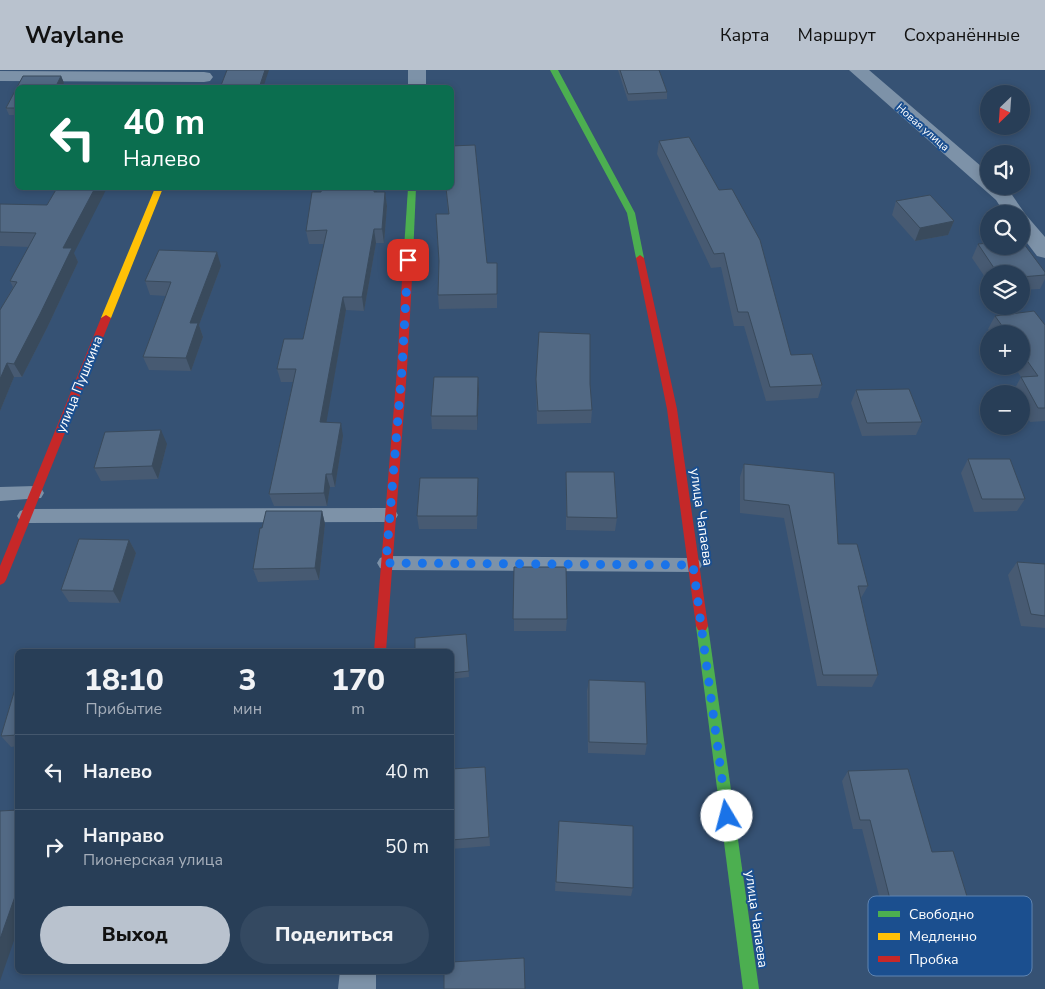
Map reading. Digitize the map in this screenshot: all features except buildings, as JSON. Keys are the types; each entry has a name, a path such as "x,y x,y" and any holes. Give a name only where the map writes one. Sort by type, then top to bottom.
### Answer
{"street":[{"path":"416,85 417,70"},
{"name":"улица Чапаева","path":"554,70 631,212 672,410 751,989"},
{"name":"Новая улица","path":"858,70 980,176"},
{"path":"0,76 203,78"},
{"name":"улица Пушкина","path":"0,580 158,190"},
{"path":"380,649 389,516 402,369 412,190"},
{"name":"Новая улица","path":"1002,195 1010,205"},
{"path":"1030,232 1045,251"},
{"path":"357,989 358,974"}],"lane":[{"path":"0,494 35,493"},
{"path":"26,516 389,516"},
{"path":"386,563 693,565"}],"traffic: fast":[{"path":"554,70 631,213 640,258"},
{"path":"407,279 412,190"},
{"path":"702,626 751,989"}],"traffic: slow":[{"path":"106,318 158,190"}],"traffic: jam":[{"path":"640,258 672,409 702,626"},
{"path":"380,649 402,369 407,279"},
{"path":"0,580 106,318"}],"route":[{"path":"408,260 402,369 386,563 693,565 727,816"}]}
